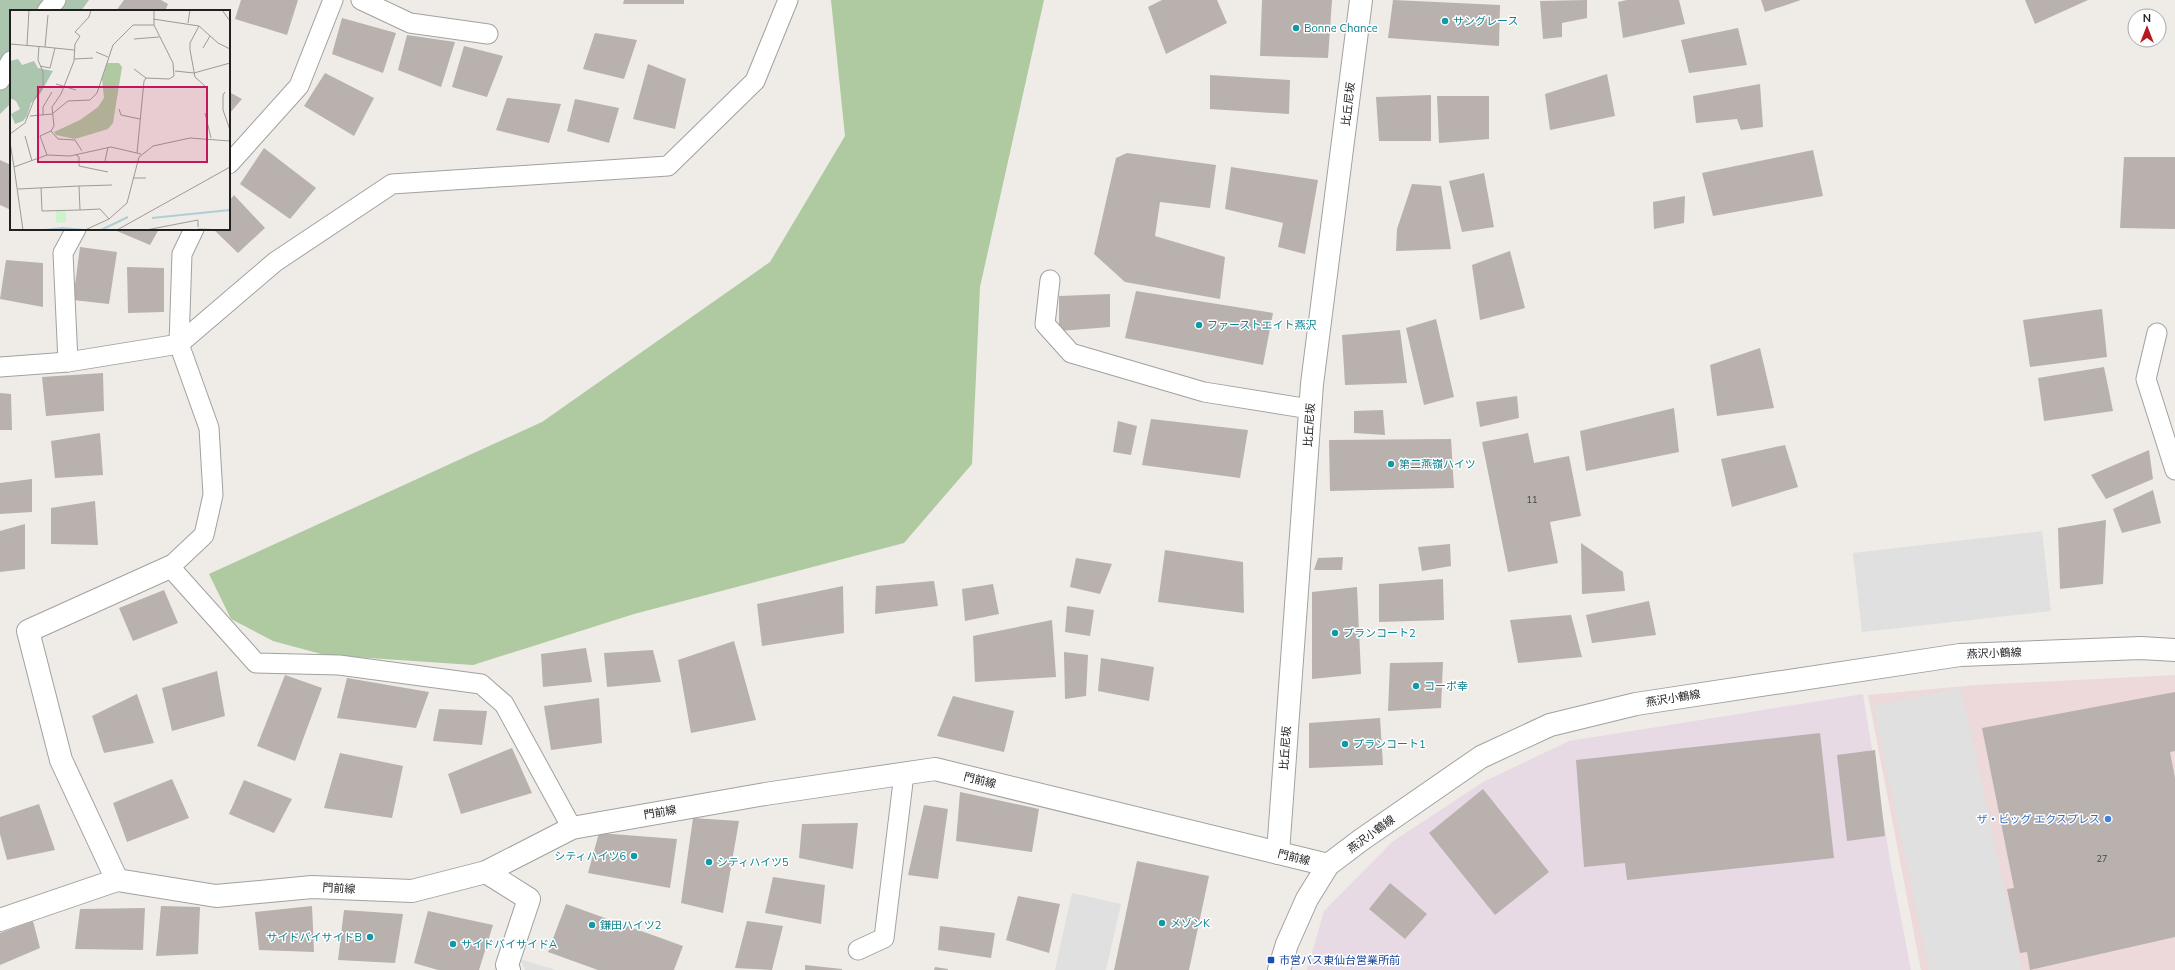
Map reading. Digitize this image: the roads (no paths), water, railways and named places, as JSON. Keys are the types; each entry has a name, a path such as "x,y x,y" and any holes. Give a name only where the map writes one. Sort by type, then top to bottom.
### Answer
{"street":[{"name":"比丘尼坂","path":"1278,853 1312,384 1361,0"},
{"path":"117,880 61,760 28,631 170,567"},
{"name":"燕沢小鶴線","path":"1279,970 1287,944 1307,899 1328,865 1361,840 1481,757 1550,725 1636,704 1960,655 2141,648 2175,650"},
{"name":"門前線","path":"0,920 117,880 216,896 312,887 412,891 486,872 572,828 765,794 935,769 1328,865"},
{"path":"486,872 529,899 507,965 509,970"}],"lane":[{"path":"48,10 56,0"},
{"path":"230,163 299,86 333,0"},
{"path":"361,0 410,23 488,34"},
{"path":"0,367 68,362 179,344 275,262 392,184 668,166 755,81 788,0"},
{"path":"0,80 10,63"},
{"path":"68,362 63,253 75,230"},
{"path":"194,230 182,254 179,344 210,428 213,495 204,535 170,567 256,663 339,665 481,684 504,704 572,828"},
{"path":"1050,280 1045,324 1071,353 1204,392 1310,409"},
{"path":"2157,333 2146,379 2175,470"},
{"path":"858,950 884,938 904,774"}],"place":[{"name":"サングレース","path":"1445,21"},
{"name":"Bonne Chance","path":"1296,28"},
{"name":"ファーストエイト燕沢","path":"1199,325"},
{"name":"第二燕嶺ハイツ","path":"1391,464"},
{"name":"プランコート2","path":"1335,633"},
{"name":"コーポ幸","path":"1416,686"},
{"name":"プランコート1","path":"1345,744"},
{"name":"ザ・ビッグ エクスプレス","path":"2108,819"},
{"name":"シティハイツ6","path":"634,856"},
{"name":"シティハイツ5","path":"709,862"},
{"name":"メゾンK","path":"1162,923"},
{"name":"鎌田ハイツ2","path":"592,925"},
{"name":"サイドバイサイドB","path":"370,937"},
{"name":"サイドバイサイドA","path":"453,944"},
{"name":"市営バス東仙台営業所前","path":"1271,960"}]}
